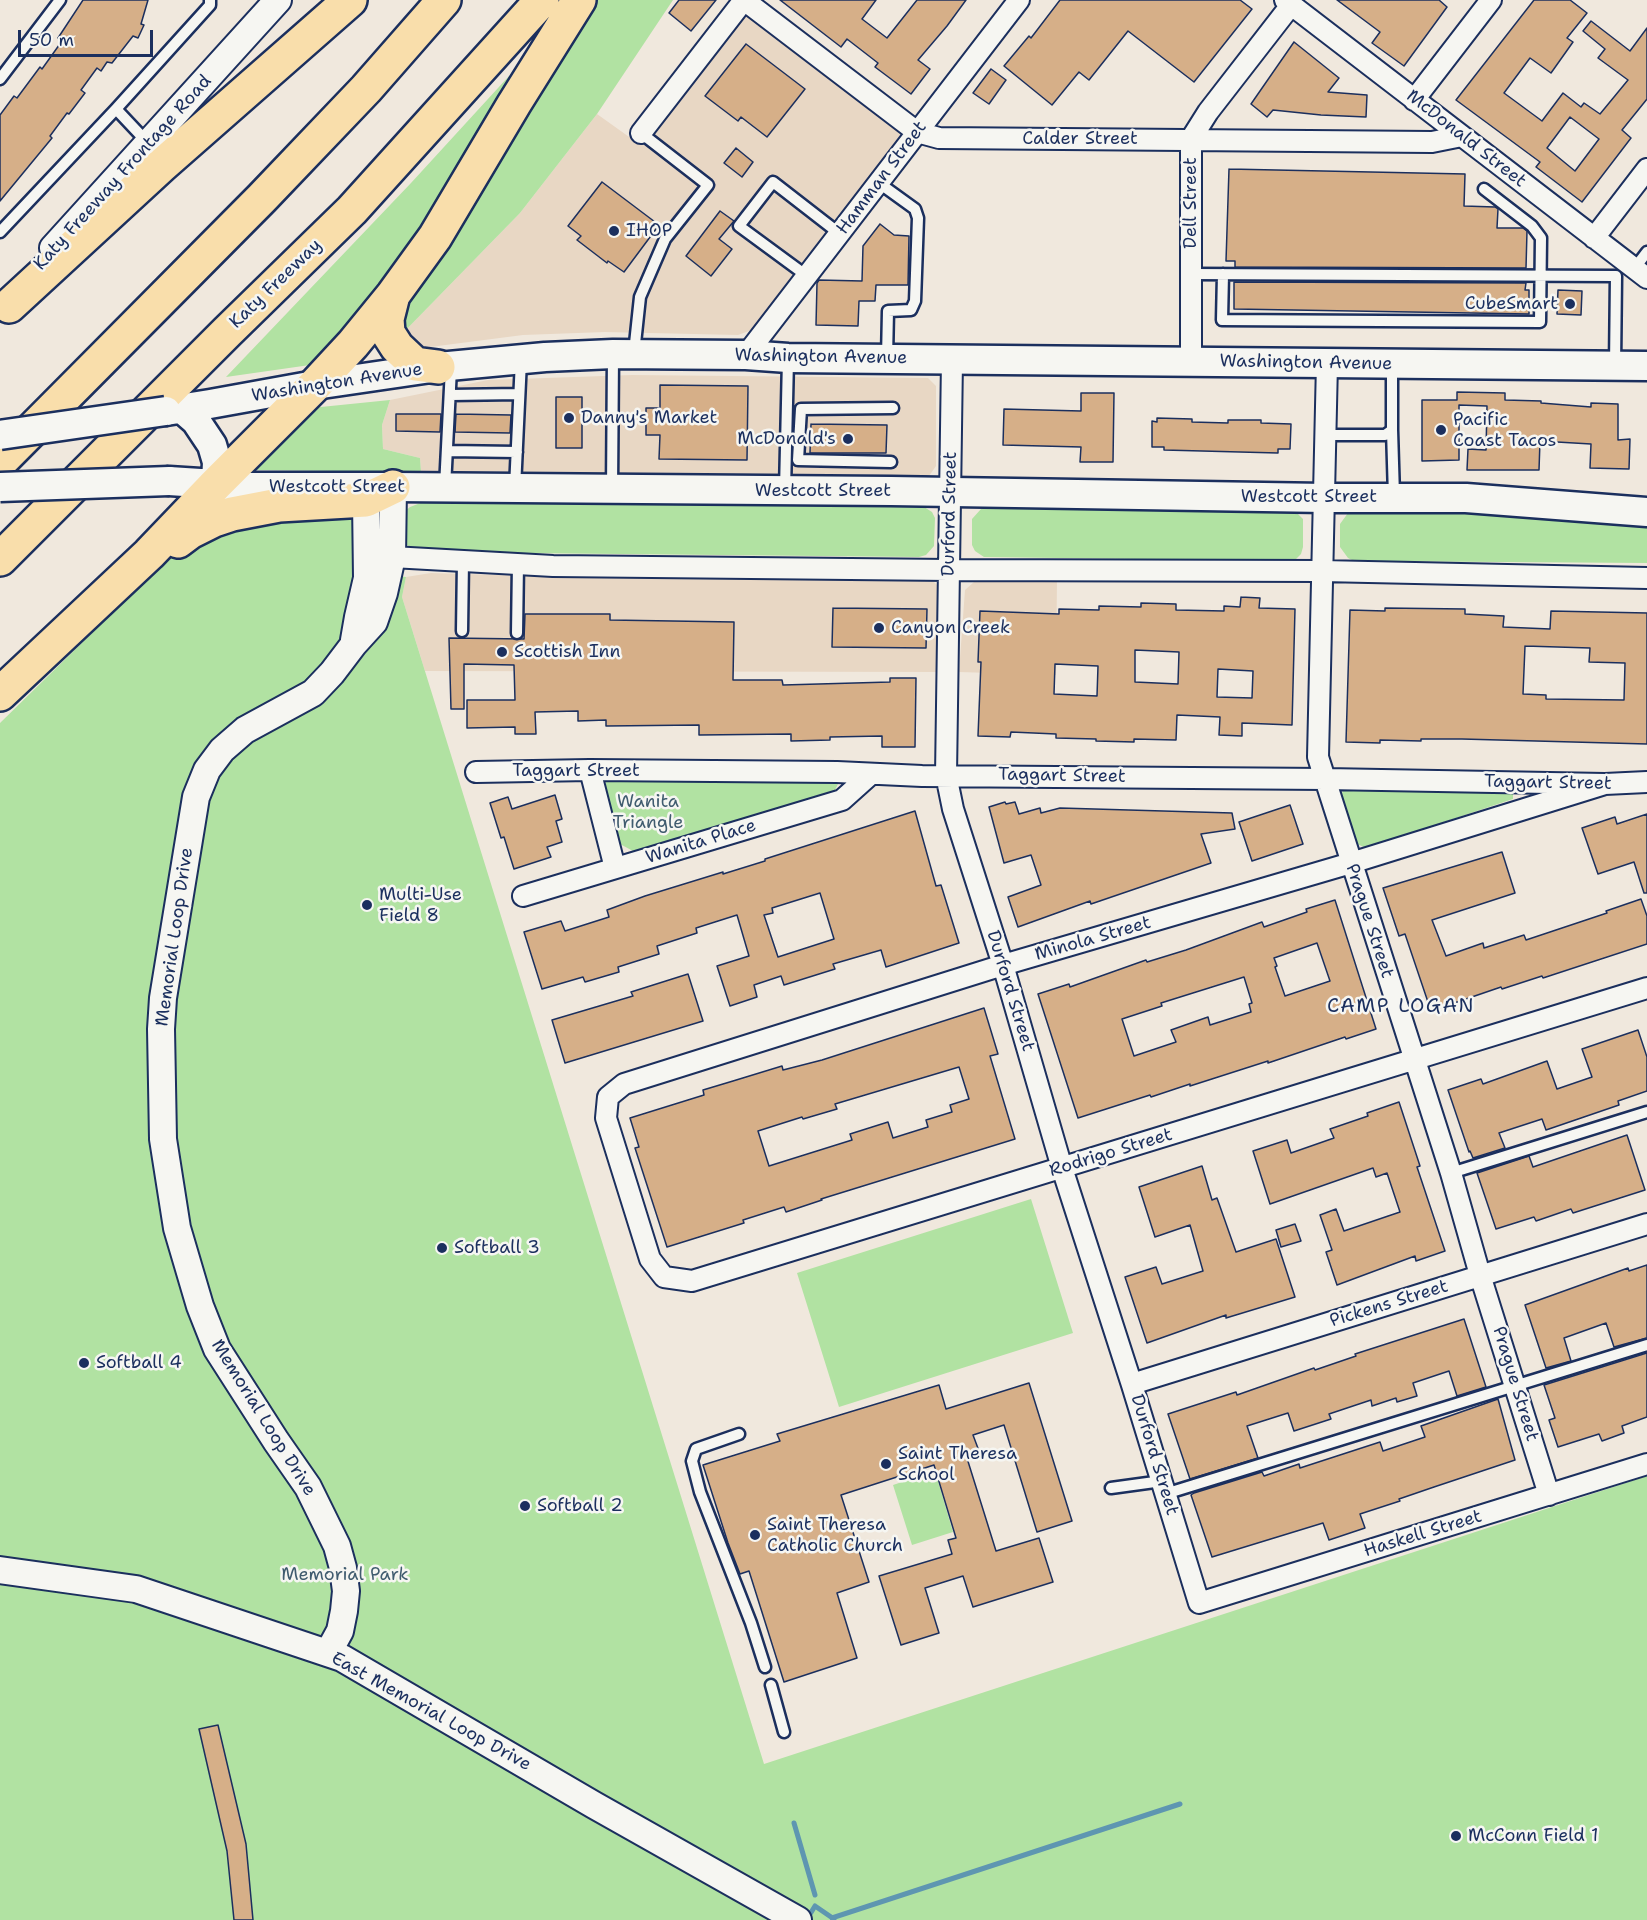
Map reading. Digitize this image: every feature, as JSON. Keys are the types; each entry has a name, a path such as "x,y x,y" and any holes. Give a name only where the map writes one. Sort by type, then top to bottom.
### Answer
{"highway":[{"path":"5,310 161,166 350,0"},
{"path":"0,462 278,181 366,89 444,0"},
{"name":"Katy Freeway","path":"0,560 218,340 352,210 542,0"},
{"path":"0,694 149,554 315,385 393,295 435,237 579,0"},
{"path":"393,295 387,319 388,333 397,348 415,364 447,376"},
{"path":"149,554 172,545 190,532 231,514 279,505 379,493"}],"main road":[{"name":"Washington Avenue","path":"0,435 196,411 315,385 447,376 521,359 623,354 952,360 1647,366"},
{"path":"196,411 212,445 217,462 216,484"},
{"name":"Westcott Street","path":"0,488 169,481 216,484 234,488 379,493 445,488 515,488 1467,498 1647,512"}],"street":[{"name":"Calder Street","path":"744,0 917,132 939,138 1432,142 1462,136"},
{"path":"641,133 744,0"},
{"name":"Hamman Street","path":"746,355 1019,0"},
{"path":"1414,100 1491,0"},
{"name":"McDonald Street","path":"1288,2 1594,238 1631,271"},
{"name":"Dell Street","path":"1191,362 1191,139 1288,2"},
{"name":"Katy Freeway Frontage Road","path":"5,310 58,241 276,3"},
{"path":"1594,238 1647,169"},
{"name":"Durford Street","path":"952,360 946,775 954,809 1004,965 1062,1168 1132,1384 1199,1603"},
{"name":"Prague Street","path":"1327,363 1318,757 1451,1173 1480,1275 1549,1495"},
{"name":"Memorial Loop Drive","path":"328,1653 337,1638 344,1611 346,1591 343,1568 337,1546 308,1487 217,1349 200,1306 177,1228 169,1183 163,1139 161,1029 165,978 196,797 207,770 222,750 245,730 313,693 374,622 384,593 392,557 379,493"},
{"name":"Memorial Loop Drive","path":"354,644 367,579 379,493"},
{"path":"392,557 553,566 1322,571 1647,578"},
{"path":"590,770 615,868"},
{"name":"Taggart Street","path":"476,772 590,770 1605,784 1647,782"},
{"name":"Wanita Place","path":"523,896 842,800 871,774"},
{"name":"Minola Street","path":"629,1190 606,1118 608,1097 624,1084 1004,965 1351,863 1605,784"},
{"name":"Rodrigo Street","path":"629,1190 650,1258 664,1277 692,1281 1647,988"},
{"name":"Pickens Street","path":"1132,1384 1647,1224"},
{"name":"Haskell Street","path":"1199,1603 1647,1464"},
{"name":"East Memorial Loop Drive","path":"0,1570 136,1589 342,1658 594,1805 789,1915"}],"lane":[{"path":"0,79 60,0"},
{"path":"0,232 116,109 210,5 210,0"},
{"path":"116,109 148,142"},
{"path":"612,489 623,354 640,297 665,239 708,185 641,133"},
{"path":"807,276 740,226 772,182 840,234"},
{"path":"879,183 915,209 918,218 915,301 911,310 888,311 886,358"},
{"path":"1222,274 1222,320 1540,322 1541,238 1532,226 1484,189"},
{"path":"1615,366 1631,271 1647,252"},
{"path":"1191,274 1542,275 1631,271"},
{"path":"784,491 788,358"},
{"path":"515,488 521,359"},
{"path":"1392,364 1394,498"},
{"path":"445,488 448,451 447,376 519,394"},
{"path":"891,462 798,460 801,408 893,408"},
{"path":"1326,435 1385,435 1392,430"},
{"path":"448,451 517,452"},
{"path":"462,631 463,561"},
{"path":"517,633 518,564"},
{"path":"1451,1173 1647,1112"},
{"path":"1110,1488 1163,1487 1516,1386 1647,1345"},
{"path":"739,1434 696,1449 692,1461 700,1492 765,1666"},
{"path":"771,1685 784,1732"}],"shaded area":[{"path":"746,16 753,16 901,131 902,135 754,327 738,335 605,332 523,335 430,347 420,346 400,336 520,213 597,114 639,144 736,21"},
{"path":"632,375 928,378 936,386 936,466 929,476 421,472 420,458 383,449 382,425 390,400 488,380"},
{"path":"431,573 566,577 932,580 940,588 940,672 425,671 402,597 406,577"},
{"path":"981,579 1057,579 1056,675 959,672 965,590"}],"green space":[{"path":"590,0 673,0 597,114 520,213 400,336 395,319"},
{"path":"509,76 520,84 431,226 317,364 226,377 411,183"},
{"path":"390,400 382,425 383,449 420,458 421,472 248,470 301,409"},
{"path":"423,502 921,505 932,512 935,518 934,546 926,555 919,557 420,552 405,544 401,535 404,512"},
{"path":"981,509 1290,510 1303,519 1303,547 1296,559 1288,561 984,557 975,551 972,545 972,519"},
{"name":"Memorial Park","path":"346,511 356,520 357,571 406,577 402,597 764,1764 1647,1476 1647,1920 0,1920 0,723 183,544 207,528"},
{"path":"1356,511 1503,513 1647,522 1647,563 1354,561 1348,558 1340,547 1340,524 1348,513"},
{"name":"Wanita Triangle","path":"609,779 833,780 838,784 835,790 829,793 633,851 620,844 606,787"},
{"path":"1344,787 1509,791 1513,794 1513,799 1366,848 1357,844 1341,796"},
{"path":"1031,1199 1073,1333 839,1407 797,1273"},
{"path":"935,1471 953,1532 912,1545 893,1485"}],"building":[{"path":"83,0 148,0 141,24 144,25 138,38 133,36 112,63 107,62 101,71 97,68 81,90 85,93 50,136 52,138 0,201 0,115 14,96 17,98 40,67 42,69 62,41 58,38"},
{"path":"679,0 716,0 691,31 669,13"},
{"path":"780,0 876,0 862,19 887,38 917,0 966,0 918,60 930,69 911,94 875,67 878,63 847,39 841,47"},
{"path":"1060,0 1240,0 1252,9 1194,82 1128,31 1089,80 1079,72 1052,105 1004,66 1029,36 1031,38"},
{"path":"1337,0 1439,0 1447,7 1404,66 1372,43 1380,32"},
{"path":"1534,0 1570,0 1587,13 1567,38 1573,42 1551,73 1530,58 1504,93 1542,121 1563,93 1581,107 1584,103 1600,114 1628,80 1598,58 1605,49 1583,31 1591,21 1630,51 1647,28 1647,99 1622,130 1631,138 1582,202 1536,167 1540,162 1456,100","holes":["1570,117 1599,139 1575,171 1547,148"]},
{"path":"1294,42 1339,78 1328,92 1367,95 1366,117 1273,110 1267,117 1251,104"},
{"path":"746,44 805,89 767,137 741,117 738,121 705,96"},
{"path":"991,69 1006,80 989,104 973,93"},
{"path":"736,148 753,162 742,177 724,163"},
{"path":"1229,169 1465,174 1464,206 1495,207 1498,209 1497,228 1523,228 1527,231 1526,268 1235,267 1235,261 1226,261"},
{"name":"IHOP","path":"602,182 659,225 624,272 608,261 607,263 577,240 581,236 568,226"},
{"path":"720,211 734,221 719,239 732,249 711,276 686,256"},
{"path":"880,224 894,235 909,236 908,285 876,285 875,301 859,301 858,326 816,325 817,283 819,280 862,281 863,246"},
{"path":"1234,282 1526,283 1525,290 1529,290 1529,314 1234,309"},
{"name":"CubeSmart","path":"1558,290 1582,291 1581,315 1557,314"},
{"path":"660,385 748,386 747,460 659,459 660,435 646,435 646,408 660,408"},
{"path":"1457,392 1505,393 1505,400 1541,401 1541,403 1591,407 1591,403 1618,404 1618,440 1630,439 1629,469 1590,468 1591,444 1540,441 1539,470 1467,470 1468,449 1486,450 1487,406 1459,405 1459,460 1422,461 1422,400 1457,400"},
{"path":"1081,393 1114,393 1113,462 1080,462 1081,447 1003,445 1004,409 1081,411"},
{"name":"Danny's Market","path":"556,397 582,397 582,448 556,448"},
{"path":"396,414 441,414 440,432 396,431"},
{"path":"456,414 511,415 510,433 455,432"},
{"path":"1157,418 1228,423 1228,420 1261,420 1261,423 1291,424 1290,449 1278,449 1278,453 1164,450 1164,447 1152,447 1152,421 1157,422"},
{"name":"McDonald's","path":"811,424 887,425 886,453 810,453"},
{"path":"1241,597 1260,598 1259,608 1295,609 1292,725 1242,723 1242,736 1219,735 1220,717 1177,715 1176,740 1096,741 1096,739 1056,738 1056,734 1011,732 1010,737 978,736 981,662 978,662 980,611 1059,614 1059,609 1099,610 1099,606 1141,607 1141,603 1176,604 1176,610 1224,611 1224,606 1240,607","holes":["1135,650 1179,652 1178,684 1135,682","1055,664 1098,666 1097,696 1054,694","1218,669 1253,671 1252,698 1217,697"]},
{"name":"Canyon Creek","path":"833,608 927,609 926,648 832,647"},
{"path":"1385,608 1465,609 1465,614 1504,616 1503,627 1550,629 1551,611 1647,613 1647,744 1462,739 1380,740 1380,743 1346,742 1350,610 1385,611","holes":["1525,646 1590,648 1589,662 1625,663 1624,700 1546,699 1546,695 1523,694"]},
{"path":"525,614 610,614 610,620 734,622 733,680 782,680 783,685 890,682 890,678 916,678 915,747 882,747 882,736 830,737 830,740 791,741 791,734 699,735 699,725 606,726 606,720 578,721 578,711 535,712 536,734 515,734 515,727 467,728 467,700 515,700 514,665 464,664 464,709 451,709 449,638 524,639"},
{"path":"555,795 562,819 556,821 562,842 547,847 551,857 514,869 490,803 508,797 512,809"},
{"path":"1005,802 1006,804 1015,802 1019,814 1040,808 1041,813 1060,808 1232,813 1235,829 1201,834 1211,863 1091,904 1090,901 1018,927 1008,897 1041,885 1031,855 1004,863 989,807"},
{"path":"1290,805 1303,844 1252,861 1239,822"},
{"path":"915,811 936,886 941,885 959,943 886,967 881,950 833,964 835,969 784,985 781,976 754,985 757,997 730,1006 717,966 749,956 737,915 696,928 697,933 657,946 659,954 618,967 619,972 585,982 583,977 542,989 524,932 561,921 565,931 609,917 607,910 645,896 723,872 723,874 765,861 765,859","holes":["820,893 834,939 778,957 764,915 773,913 772,908"]},
{"path":"1647,814 1647,893 1644,893 1634,862 1598,874 1582,828 1615,817 1617,824"},
{"path":"1502,852 1515,893 1432,920 1446,956 1483,943 1484,948 1524,935 1526,940 1641,899 1647,916 1647,944 1543,978 1542,976 1502,989 1501,987 1431,1011 1405,934 1399,936 1383,888"},
{"path":"1335,900 1376,1029 1078,1118 1038,994 1069,984 1070,987 1146,960 1147,962 1186,950 1262,922 1264,927 1307,912 1306,909","holes":["1317,943 1330,981 1285,996 1274,958","1244,977 1252,1003 1249,1004 1251,1012 1210,1025 1208,1017 1171,1030 1176,1042 1134,1056 1122,1019 1162,1006 1161,1003"]},
{"path":"688,974 703,1021 565,1063 552,1020 633,996 631,992"},
{"path":"984,1008 998,1054 990,1056 1015,1139 786,1212 784,1207 743,1220 744,1223 667,1247 635,1148 639,1147 630,1118 704,1095 703,1090 782,1066 783,1070 822,1060","holes":["959,1067 969,1099 950,1105 952,1112 926,1120 928,1127 893,1138 888,1122 850,1134 852,1140 769,1166 758,1131 837,1109 835,1104"]},
{"path":"1638,1030 1647,1057 1647,1091 1618,1101 1619,1105 1546,1130 1542,1119 1499,1133 1505,1148 1473,1158 1448,1090 1481,1079 1483,1084 1547,1061 1557,1089 1592,1077 1582,1049"},
{"path":"1399,1102 1420,1166 1417,1167 1445,1251 1416,1261 1415,1256 1337,1285 1326,1252 1332,1250 1320,1215 1336,1209 1344,1231 1400,1212 1387,1173 1376,1177 1373,1168 1270,1204 1253,1151 1287,1140 1291,1153 1334,1138 1330,1129"},
{"path":"1627,1135 1645,1190 1573,1213 1571,1209 1536,1221 1534,1217 1496,1229 1477,1173 1529,1156 1533,1167"},
{"path":"1202,1166 1212,1200 1217,1198 1236,1252 1276,1239 1295,1297 1226,1318 1226,1315 1147,1343 1125,1277 1156,1267 1162,1284 1203,1271 1190,1225 1155,1237 1139,1187"},
{"path":"1295,1224 1301,1241 1281,1247 1276,1230"},
{"path":"1647,1265 1647,1338 1614,1347 1606,1323 1564,1338 1571,1361 1546,1368 1525,1305 1628,1268 1629,1271"},
{"path":"1464,1319 1486,1387 1457,1396 1449,1371 1413,1383 1417,1396 1397,1402 1396,1398 1372,1406 1371,1400 1329,1414 1331,1419 1294,1431 1288,1413 1247,1426 1258,1458 1190,1479 1168,1414 1236,1392 1237,1395 1314,1368 1315,1370 1356,1356 1355,1354"},
{"path":"1647,1353 1647,1417 1622,1426 1624,1433 1602,1441 1599,1434 1558,1447 1549,1420 1555,1418 1544,1385"},
{"name":"Saint Theresa Catholic Church","path":"1029,1383 1072,1521 1037,1532 1004,1425 973,1435 979,1451 966,1455 996,1551 1039,1538 1053,1582 973,1607 963,1576 925,1588 939,1633 901,1645 879,1576 952,1554 948,1540 956,1538 934,1465 841,1495 869,1582 837,1593 857,1658 784,1682 749,1571 740,1574 703,1465 780,1441 777,1434 939,1385 946,1409"},
{"path":"1498,1399 1515,1460 1360,1514 1365,1528 1329,1540 1323,1523 1212,1557 1191,1495 1194,1493 1262,1472 1264,1476 1299,1464 1300,1468 1380,1442 1383,1451 1425,1437 1421,1426"},
{"path":"218,1725 246,1844 253,1920 234,1920 227,1851 199,1729"}],"waterway":[{"path":"832,1918 1180,1804"},
{"path":"794,1823 815,1895"},
{"path":"807,1919 815,1906 834,1919"}],"place":[{"name":"IHOP","path":"614,231"},
{"name":"CubeSmart","path":"1570,304"},
{"name":"Danny's Market","path":"569,418"},
{"name":"Pacific Coast Tacos","path":"1441,430"},
{"name":"McDonald's","path":"848,439"},
{"name":"Canyon Creek","path":"879,628"},
{"name":"Scottish Inn","path":"502,652"},
{"name":"Multi-Use Field 8","path":"367,905"},
{"name":"Softball 3","path":"442,1248"},
{"name":"Softball 4","path":"84,1363"},
{"name":"Saint Theresa School","path":"886,1464"},
{"name":"Softball 2","path":"525,1506"},
{"name":"Saint Theresa Catholic Church","path":"755,1535"},
{"name":"McConn Field 1","path":"1456,1836"}],"district":[{"name":"CAMP LOGAN","path":"1401,1007"}]}
